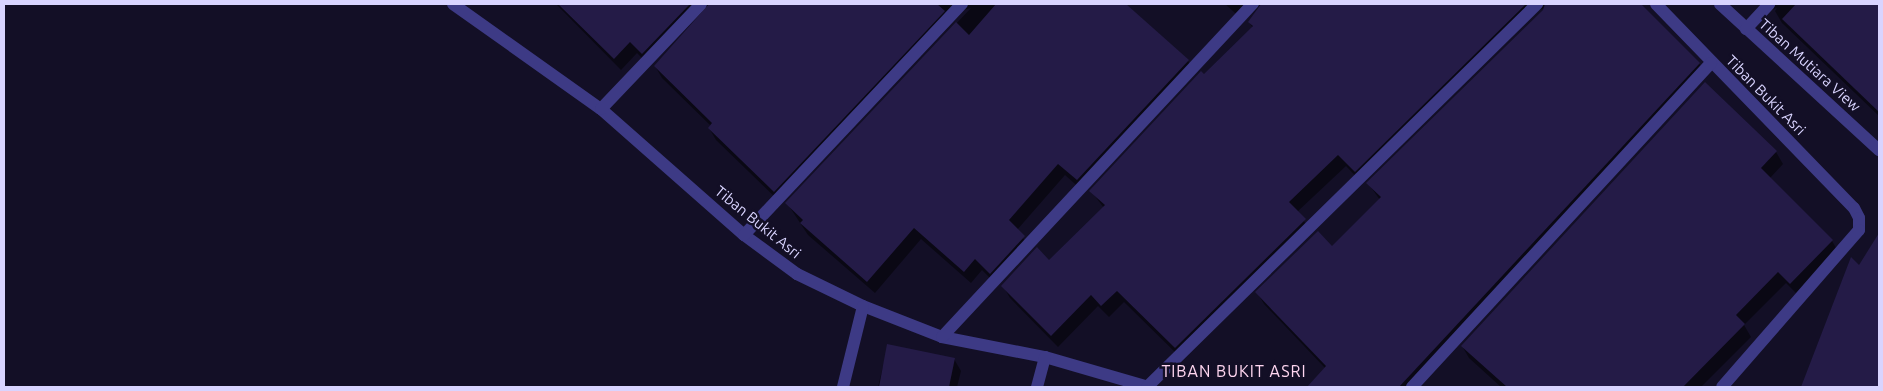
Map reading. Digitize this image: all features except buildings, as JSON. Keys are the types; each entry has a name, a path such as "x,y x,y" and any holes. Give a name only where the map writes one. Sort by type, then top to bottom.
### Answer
{"street":[{"name":"Tiban Bukit Asri","path":"453,4 602,109 744,235 798,274 863,306 942,337 1044,357 1148,387"},
{"path":"602,109 701,4"},
{"path":"744,235 962,4"},
{"path":"942,337 1253,4"},
{"path":"1148,387 1536,4"},
{"name":"Tiban Bukit Asri","path":"1656,4 1711,63 1854,208 1859,230 1722,387"},
{"name":"Tiban Mutiara View","path":"1720,4 1879,150"},
{"path":"1746,28 1769,4"},
{"path":"1412,387 1711,63"},
{"path":"843,387 863,306"},
{"path":"1037,387 1044,357"}],"district":[{"name":"TIBAN BUKIT ASRI","path":"1234,371"}]}
